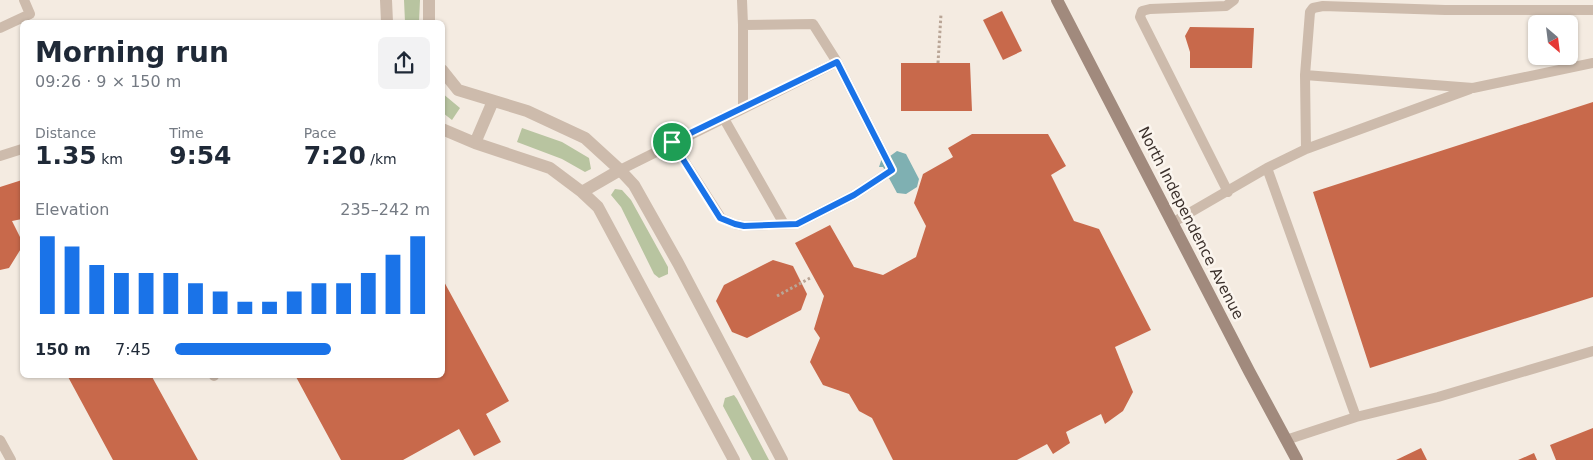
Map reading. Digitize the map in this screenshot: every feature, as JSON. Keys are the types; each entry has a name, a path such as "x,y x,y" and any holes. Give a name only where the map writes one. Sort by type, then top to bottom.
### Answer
{"street":[{"path":"386,0 387,20"},
{"path":"429,0 429,20"},
{"name":"North Independence Avenue","path":"1057,0 1297,460"},
{"path":"445,74 458,90 527,111 585,138 634,185 678,263 782,460"},
{"path":"475,143 493,101"},
{"path":"445,130 475,143 550,168 582,192 598,208 734,460"},
{"path":"582,192 620,170"}],"lane":[{"path":"24,0 32,18"},
{"path":"742,0 743,108"},
{"path":"1228,192 1140,17 1142,11 1150,9 1226,6 1234,0"},
{"path":"1306,149 1305,75 1310,12 1313,8 1323,6 1444,5 1593,10"},
{"path":"0,28 20,22"},
{"path":"672,142 720,218 744,226 797,224 854,195 892,170 837,62 813,24 743,25"},
{"path":"620,170 672,142 837,62"},
{"path":"1172,223 1267,168 1306,149 1473,88 1593,63"},
{"path":"1305,75 1473,88"},
{"path":"723,117 784,224"},
{"path":"0,156 20,150"},
{"path":"1267,168 1356,417"},
{"path":"1286,440 1356,417 1438,397 1593,351"},
{"path":"0,440 11,460"}],"path":[{"path":"938,63 941,14"},
{"path":"777,296 812,277"}],"green space":[{"path":"404,0 420,0 419,20 405,20"},
{"path":"445,96 460,108 452,120 445,115"},
{"path":"522,128 562,142 589,158 591,169 585,172 562,159 517,142"},
{"path":"615,189 622,190 631,200 668,267 668,274 659,278 654,274 621,207 611,195"},
{"path":"734,395 769,460 752,460 723,406 725,398"}],"water":[{"path":"897,151 906,154 919,179 917,187 906,194 897,193 883,167 879,167 882,158 886,159"}],"building":[{"path":"1002,11 1022,51 1003,60 983,20"},
{"path":"1190,27 1254,28 1252,68 1190,68 1190,52 1185,36"},
{"path":"901,63 970,63 972,111 901,111"},
{"path":"1593,102 1593,297 1370,368 1313,192"},
{"path":"972,134 1048,134 1066,166 1051,175 1074,221 1099,229 1151,330 1115,347 1133,392 1123,411 1105,424 1101,414 1066,432 1070,443 1053,454 1047,444 1017,460 893,460 872,418 859,411 849,394 823,385 810,362 820,338 814,329 824,296 795,243 830,225 854,267 883,275 916,257 926,226 914,203 923,174 953,157 948,148"},
{"path":"20,181 20,219 12,221 20,237 20,250 9,268 0,270 0,187"},
{"path":"773,260 793,266 807,294 801,310 747,338 732,332 716,301 724,285"},
{"path":"445,284 509,401 486,414 501,442 474,456 459,429 403,460 341,460 297,378 445,378"},
{"path":"69,378 153,378 198,460 113,460"},
{"path":"1593,428 1593,460 1556,460 1550,445"},
{"path":"1421,448 1427,460 1396,460"},
{"path":"1534,453 1537,460 1518,460"}],"route":[{"path":"837,62 892,170 854,195 797,224 744,226 720,218 672,142 837,62"}]}
